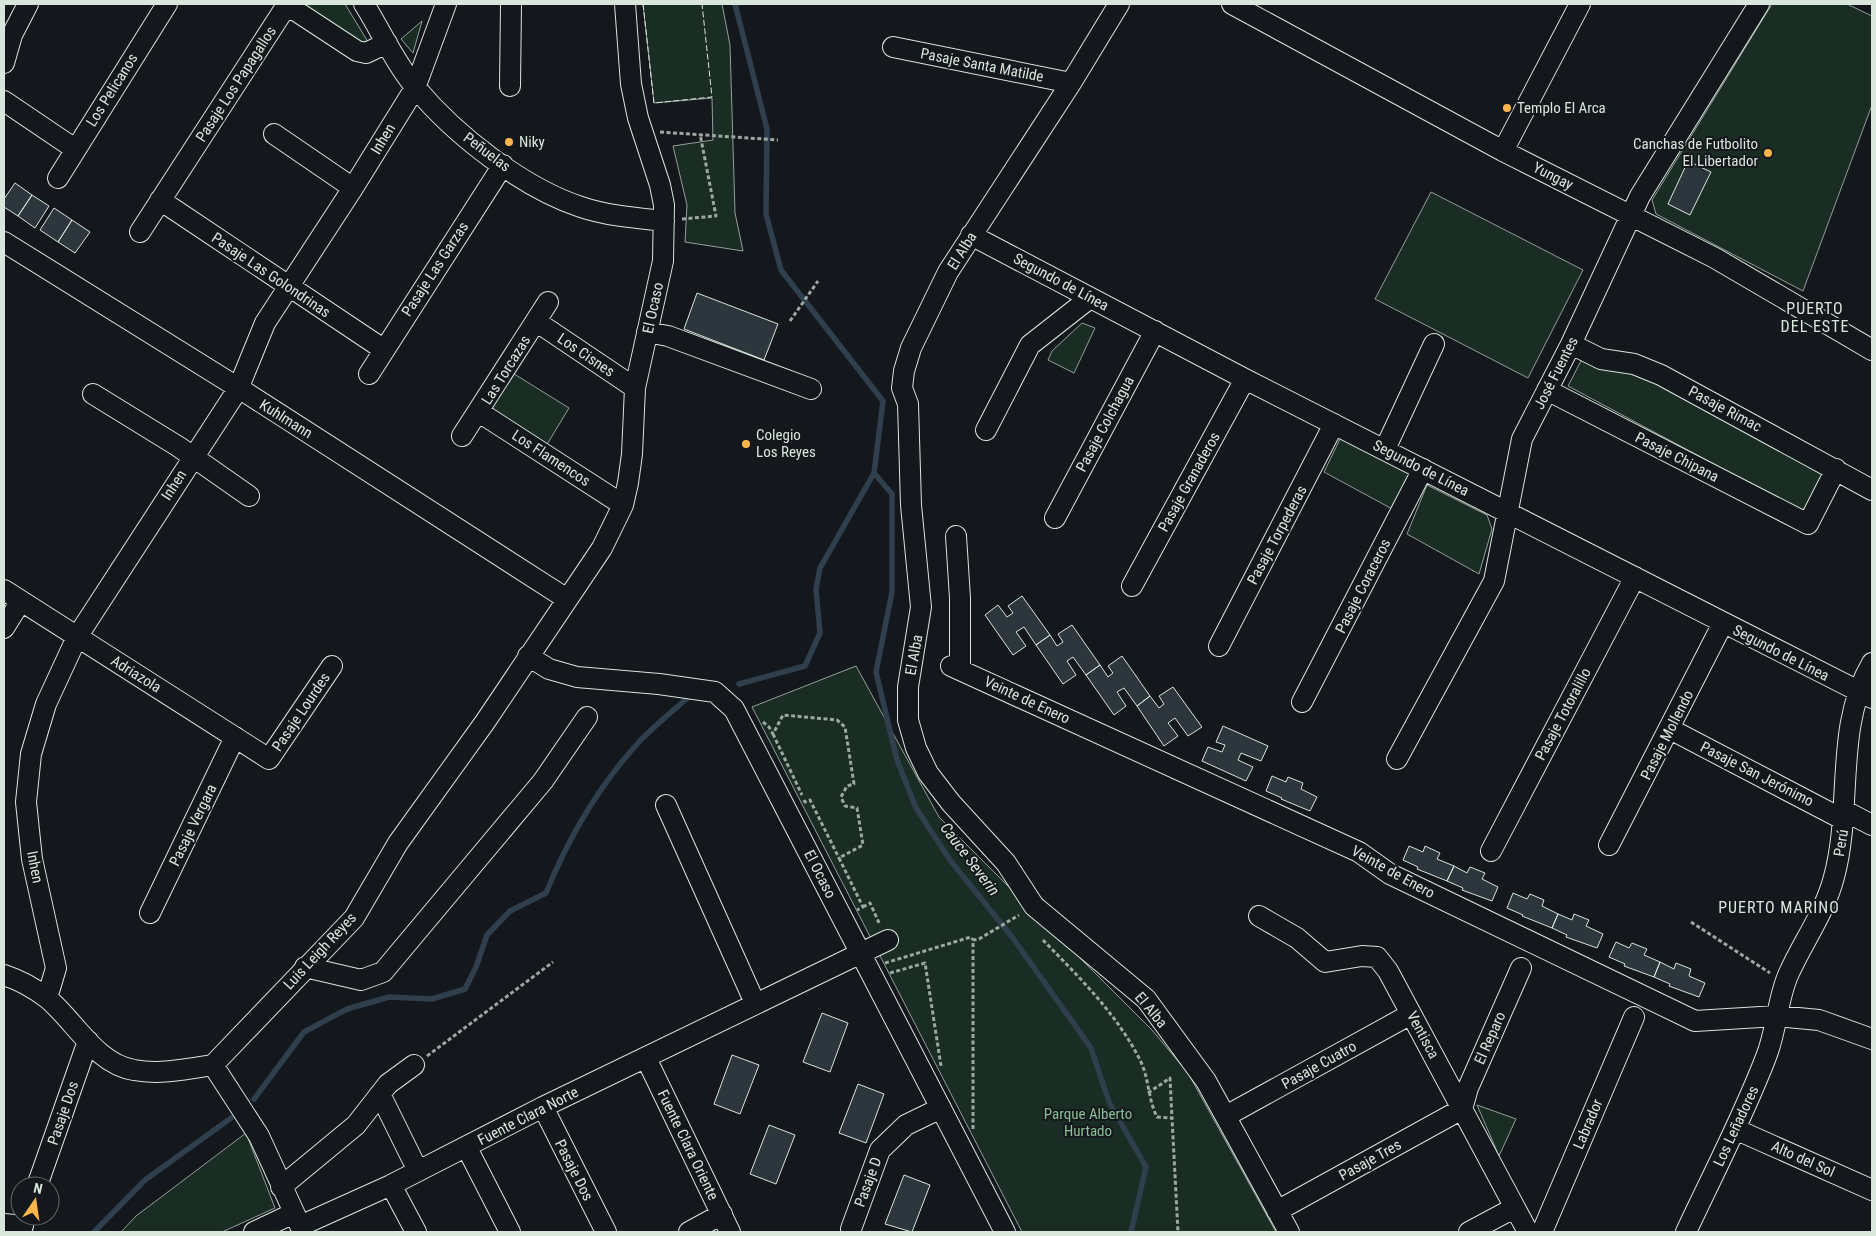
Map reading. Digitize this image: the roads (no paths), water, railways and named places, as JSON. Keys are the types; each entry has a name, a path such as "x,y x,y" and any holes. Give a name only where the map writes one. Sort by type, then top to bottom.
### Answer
{"street":[{"path":"4,63 12,35 28,4"},
{"name":"Los Pelicanos","path":"58,178 75,148 167,4"},
{"name":"Peñuelas","path":"364,4 415,88 450,124 502,165 530,183 581,207 617,216 664,221"},
{"name":"Inhen","path":"47,998 56,968 32,859 26,802 31,754 41,721 77,637 192,457 238,389 265,323 353,188 415,88 446,4"},
{"path":"510,86 511,4"},
{"name":"El Ocaso","path":"567,599 602,548 622,504 628,483 632,454 635,388 662,261 664,205 631,84 625,4"},
{"name":"El Alba","path":"1119,4 1071,83 948,272 911,348 904,371 902,388 908,404 910,505 921,607 908,688 908,720 916,748 928,773 951,803 1006,863 1026,914 1146,999 1206,1081 1289,1232"},
{"name":"Yungay","path":"1232,4 1503,151 1715,258 1872,350"},
{"path":"1503,151 1580,4"},
{"name":"José Fuentes","path":"1397,759 1494,581 1522,439 1571,344 1640,196 1759,4"},
{"name":"Pasaje Los Papagallos","path":"140,232 283,11 292,9 357,51 366,53 388,43"},
{"name":"Pasaje Santa Matilde","path":"893,47 1071,83"},
{"path":"4,102 75,148"},
{"path":"274,134 353,188"},
{"name":"Pasaje Las Garzas","path":"370,374 383,349 502,165"},
{"name":"Pasaje Las Golondrinas","path":"160,200 383,349"},
{"name":"Segundo de Línea","path":"971,235 1245,379 1385,448 1866,695"},
{"name":"Kuhlmann","path":"4,242 567,599"},
{"path":"986,430 1030,345 1090,298"},
{"name":"Las Torcazas","path":"462,436 537,322 548,302"},
{"name":"Los Cisnes","path":"537,322 635,388"},
{"name":"Pasaje Colchagua","path":"1055,518 1155,331"},
{"path":"647,332 668,336 811,389"},
{"path":"1385,448 1434,344"},
{"name":"Pasaje Rimac","path":"1571,344 1601,359 1634,364 1662,374 1872,490"},
{"name":"Pasaje Granaderos","path":"1132,586 1245,379"},
{"name":"Pasaje Chipana","path":"1547,390 1804,532 1836,469"},
{"path":"93,394 179,447 249,496"},
{"name":"Los Flamencos","path":"479,412 622,504"},
{"name":"Pasaje Torpederas","path":"1219,646 1334,424"},
{"name":"Pasaje Coraceros","path":"1302,702 1423,469"},
{"name":"Veinte de Enero","path":"956,536 960,598 956,668 1358,852 1390,874 1695,1021 1777,1016 1820,1020 1872,1039"},
{"name":"Pasaje Totoralillo","path":"1491,851 1635,577"},
{"name":"Adriazola","path":"4,590 269,759"},
{"name":"Luis Leigh Reyes","path":"213,1065 354,918 398,843 485,722 567,599"},
{"path":"4,628 21,600"},
{"name":"Pasaje Mollendo","path":"1609,845 1723,623"},
{"name":"El Ocaso","path":"528,656 550,669 577,677 668,684 715,692 734,709 941,1108 965,1135 1004,1232"},
{"name":"Perú","path":"1777,1016 1785,983 1827,898 1841,849 1850,730 1866,695 1872,663"},
{"name":"Pasaje Lourdes","path":"269,759 332,666"},
{"path":"305,967 361,980 383,972 543,782 587,717"},
{"name":"Pasaje San Jerónimo","path":"1670,729 1845,815 1872,825"},
{"name":"Pasaje Vergara","path":"150,913 235,737"},
{"path":"666,805 755,1003"},
{"name":"Ventisca","path":"1260,916 1297,938 1325,962 1362,956 1377,957 1388,971 1528,1232"},
{"name":"Fuente Clara Norte","path":"254,1232 299,1224 391,1185 467,1148 542,1107 888,940"},
{"name":"El Reparo","path":"1462,1110 1468,1088 1522,968"},
{"path":"4,975 20,981 47,998 111,1063 132,1070 148,1072 213,1065 259,1136 299,1224"},
{"name":"Pasaje Cuatro","path":"1226,1116 1411,1014"},
{"name":"Los Leñadores","path":"1686,1232 1768,1054 1777,1016"},
{"name":"Labrador","path":"1542,1232 1634,1017"},
{"name":"Pasaje Dos","path":"41,1176 88,1041"},
{"name":"Fuente Clara Oriente","path":"646,1058 726,1223"},
{"path":"282,1187 356,1125 388,1084 414,1065"},
{"path":"380,1094 418,1171"},
{"name":"Pasaje Dos","path":"542,1107 606,1232"},
{"name":"Pasaje D","path":"851,1229 880,1150 906,1125 941,1108"},
{"name":"Pasaje Tres","path":"1277,1211 1462,1110"},
{"name":"Alto del Sol","path":"1735,1129 1872,1190"},
{"path":"467,1148 510,1232"},
{"path":"391,1185 416,1232"},
{"path":"1469,1232 1514,1208"},
{"path":"689,1232 726,1223"}],"waterway":[{"path":"735,4 767,129 766,214 781,270 883,401 874,473 820,568 816,589 820,633 805,666 739,684"},
{"name":"Cauce Severin","path":"874,473 892,494 892,592 876,672 897,760 916,808 950,860 1012,937 1091,1048 1109,1102 1146,1167 1131,1232"},
{"path":"254,1099 304,1032 347,1009 389,997 432,999 465,989 476,967 487,935 510,911 546,893 574,833 610,777 638,743 692,694"},
{"path":"94,1232 145,1180 231,1118"}],"place":[{"name":"Templo El Arca","path":"1507,108"},
{"name":"Niky","path":"509,142"},
{"name":"Canchas de Futbolito El Libertador","path":"1768,153"},
{"name":"Colegio Los Reyes","path":"746,444"}],"district":[{"name":"PUERTO DEL ESTE","path":"1815,317"},
{"name":"PUERTO MARINO","path":"1779,907"}],"park label":[{"name":"Parque Alberto Hurtado","path":"1088,1122"}]}
